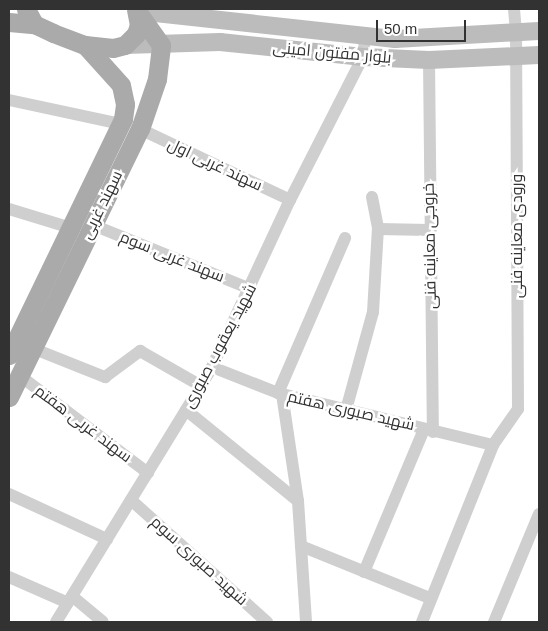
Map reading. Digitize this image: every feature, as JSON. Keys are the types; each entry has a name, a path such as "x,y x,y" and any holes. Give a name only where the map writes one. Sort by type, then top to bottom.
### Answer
{"main road":[{"path":"9,22 30,17 84,45 113,48 125,45 136,34 139,25 136,10"},
{"path":"136,10 161,45"},
{"name":"سهند غربی","path":"9,397 19,375 16,347 121,124 125,104 121,85 84,45"},
{"name":"سهند غربی","path":"16,347 92,225 140,129 157,79 161,45"}],"street":[{"name":"ورودی معاینه فنی","path":"492,445 514,416 518,401 516,32 514,9"},
{"name":"بلوار مفتون امینی","path":"136,10 395,39 539,31"},
{"path":"363,57 365,36"},
{"name":"بلوار مفتون امینی","path":"125,45 220,42 363,57 429,60 539,55"},
{"name":"شهید یعقوب صبوری","path":"56,622 212,367 251,290 290,200 363,57"},
{"name":"خروجی معاینه فنی","path":"429,60 429,430"},
{"path":"9,100 121,124"},
{"name":"سهند غربی اول","path":"140,129 290,200"},
{"path":"346,410 373,312 378,229 372,197"},
{"path":"9,209 71,228"},
{"name":"سهند غربی سوم","path":"92,225 251,290"},
{"path":"378,229 429,230"},
{"path":"306,622 298,501 280,394 345,238"},
{"path":"16,347 105,377 140,351 201,386"},
{"name":"شهید صبوری هفتم","path":"212,367 280,394 492,445"},
{"name":"سهند غربی هفتم","path":"19,375 148,473"},
{"path":"186,410 298,501"},
{"path":"364,572 429,430"},
{"path":"422,622 492,445"},
{"path":"9,494 107,539"},
{"name":"شهید صبوری سوم","path":"131,500 267,622"},
{"path":"494,622 539,514"},
{"path":"301,546 430,598"},
{"path":"9,577 70,599 103,622"}]}
